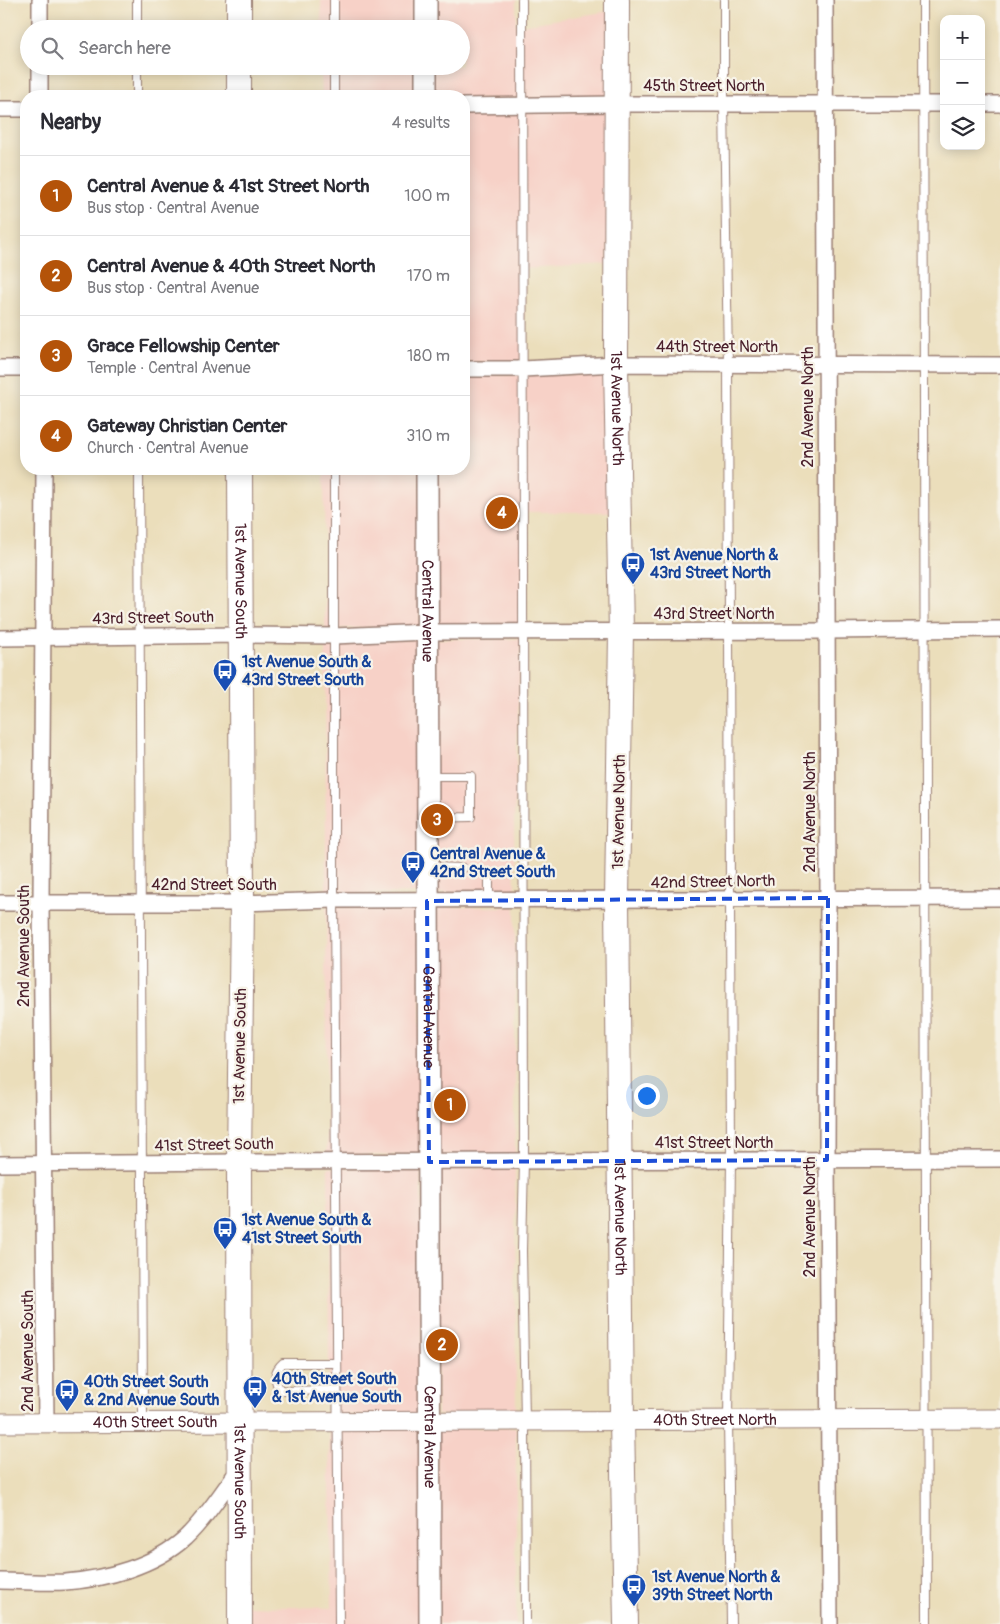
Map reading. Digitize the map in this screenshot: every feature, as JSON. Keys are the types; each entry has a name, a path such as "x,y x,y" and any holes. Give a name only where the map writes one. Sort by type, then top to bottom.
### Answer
{"main road":[{"path":"239,0 239,20"},
{"path":"426,0 426,20"},
{"name":"1st Avenue North","path":"617,0 616,364 621,632 617,900 626,1624"},
{"path":"239,75 239,90"},
{"path":"426,75 426,90"},
{"name":"1st Avenue South","path":"240,475 242,903 239,1268 248,1422 240,1469 240,1624"},
{"name":"Central Avenue","path":"427,475 430,1624"}],"street":[{"path":"40,0 40,20"},
{"name":"2nd Avenue North","path":"825,0 828,898 826,1160 830,1624"},
{"path":"40,75 40,90"},
{"name":"45th Street North","path":"470,106 940,104"},
{"path":"985,104 1000,104"},
{"path":"0,109 20,109"},
{"name":"44th Street North","path":"470,369 523,369 616,364 1000,365"},
{"path":"0,368 20,368"},
{"name":"2nd Avenue South","path":"44,475 41,902 46,1423"},
{"name":"43rd Street North","path":"427,632 729,632 1000,629"},
{"name":"43rd Street South","path":"0,638 240,635 334,636 427,632"},
{"name":"42nd Street North","path":"427,901 1000,898"},
{"name":"42nd Street South","path":"0,903 427,901"},
{"name":"41st Street North","path":"429,1162 1000,1159"},
{"name":"41st Street South","path":"0,1164 429,1162"},
{"name":"40th Street North","path":"430,1421 622,1422 1000,1419"},
{"name":"40th Street South","path":"0,1423 430,1421"},
{"path":"0,1581 66,1582 133,1568 162,1555 190,1532 206,1515 240,1469"}],"lane":[{"path":"137,0 137,20"},
{"path":"334,0 334,20"},
{"path":"522,0 524,900 522,1251 526,1422 526,1624"},
{"path":"724,0 728,364 731,1160 728,1420 730,1624"},
{"path":"923,0 927,1624"},
{"path":"137,75 137,90"},
{"path":"334,75 334,90"},
{"path":"139,475 143,1422"},
{"path":"334,475 334,900 339,1624"},
{"path":"428,776 471,776 471,817 429,818"},
{"path":"428,867 463,868"},
{"path":"489,875 489,900"},
{"path":"337,1363 283,1363 277,1368 275,1373 279,1389 285,1391 337,1390"}],"highlighted area":[{"path":"828,898 827,1160 429,1162 427,901"}],"shaded area":[{"path":"321,0 418,0 418,20 321,20"},
{"path":"433,0 516,0 516,26 610,11 608,98 470,99 470,90 433,90 433,75 470,75 470,20 433,20"},
{"path":"321,75 418,75 418,90 322,90"},
{"path":"608,111 608,264 523,269 525,362 470,362 470,113"},
{"path":"548,374 609,376 612,512 526,512 522,625 435,626 435,475 470,475 470,375"},
{"path":"324,475 420,475 420,626 325,629"},
{"path":"420,639 420,893 326,894 325,643"},
{"path":"435,639 521,639 514,825 515,893 436,893"},
{"path":"326,907 420,907 421,1155 327,1155"},
{"path":"436,907 515,907 515,1155 436,1155"},
{"path":"328,1168 421,1168 422,1415 329,1415"},
{"path":"436,1168 515,1168 516,1415 437,1415"},
{"path":"329,1428 422,1428 423,1624 248,1624 248,1606 332,1608"},
{"path":"437,1428 516,1428 516,1624 438,1624"}],"place":[{"name":"Gateway Christian Center","path":"502,513"},
{"name":"1st Avenue North & 43rd Street North","path":"633,585"},
{"name":"1st Avenue South & 43rd Street South","path":"225,692"},
{"name":"Grace Fellowship Center","path":"437,820"},
{"name":"Central Avenue & 42nd Street South","path":"413,884"},
{"name":"Central Avenue & 41st Street North","path":"450,1105"},
{"name":"1st Avenue South & 41st Street South","path":"225,1250"},
{"name":"Central Avenue & 40th Street North","path":"442,1345"},
{"name":"40th Street South & 1st Avenue South","path":"255,1409"},
{"name":"40th Street South & 2nd Avenue South","path":"67,1412"},
{"name":"1st Avenue North & 39th Street North","path":"634,1607"}]}
